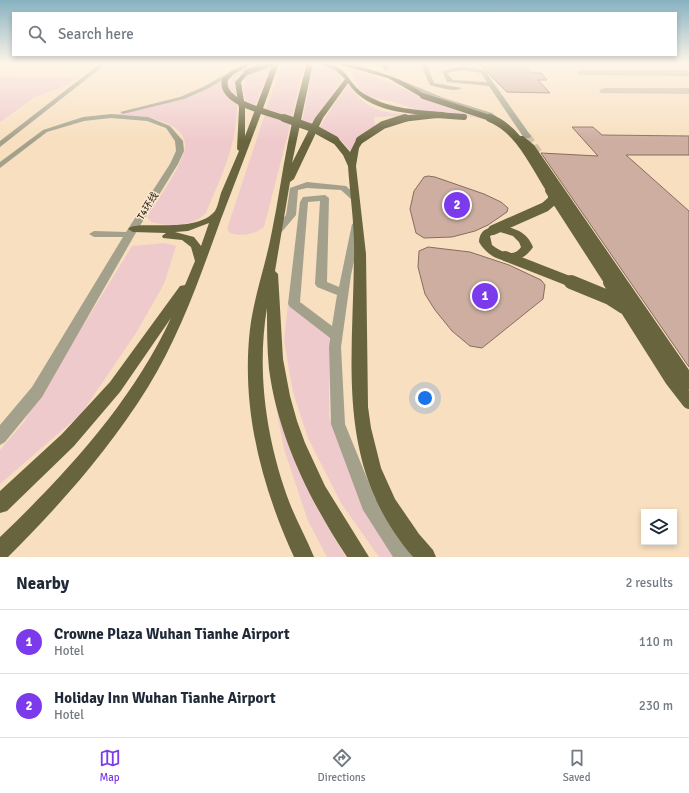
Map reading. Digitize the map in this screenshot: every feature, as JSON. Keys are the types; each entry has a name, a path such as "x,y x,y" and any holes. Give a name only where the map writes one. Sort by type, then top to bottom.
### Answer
{"main road":[{"path":"226,89 227,93 238,102 315,129 335,140 347,154 352,166"},
{"path":"239,89 242,108 241,155"},
{"path":"0,551 76,470 126,407 160,354 198,268 218,213 254,126 267,89"},
{"path":"298,557 275,490 266,457 257,384 255,353 257,328 263,293 272,263 290,150 304,89"},
{"path":"285,189 319,118 340,89"},
{"path":"356,89 363,96 398,109 482,120 522,136"},
{"path":"411,89 445,105 497,121 522,136 531,147 689,383"},
{"path":"426,557 406,533 380,490 366,450 360,407 360,254 352,166 355,148 360,140 378,127 394,120 413,116 444,114"},
{"path":"522,136 523,147 672,380 689,403"},
{"path":"554,194 552,201 545,206 485,235 485,243 492,251 610,298 628,310"},
{"path":"131,232 190,228 211,220 218,213"},
{"path":"493,230 509,231 520,236 525,241 526,250 522,254 505,256"},
{"path":"0,504 68,440 115,386 198,268 198,247 184,237 131,232"},
{"path":"272,263 274,344 277,372 284,404 298,446 312,476 330,510 359,557"},
{"path":"290,530 304,557"}],"street":[{"path":"0,145 71,89"},
{"path":"83,119 151,107 182,98 203,89"},
{"path":"417,89 442,99 481,111 497,119 517,141 689,403"},
{"path":"493,89 511,114 522,136"},
{"path":"481,111 511,114"},
{"name":"T4环线","path":"0,166 34,138 45,131 83,119 117,116 148,119 168,127 175,134 179,142 180,152 174,164 131,232 37,392 0,437"},
{"path":"277,232 290,215 294,188 307,186 343,188 355,198"},
{"path":"337,336 294,304 304,202 306,199 325,198 321,284 343,293"},
{"path":"357,224 343,293 335,347 338,424 369,504 404,557"},
{"path":"97,230 123,234 131,232"}],"shaded area":[{"path":"0,89 689,89 689,557 0,557"},
{"path":"0,89 57,89 35,97 0,122"},
{"path":"206,89 222,89 230,99 237,103 235,132 228,160 206,213 201,218 180,225 165,225 151,222 147,217 177,169 184,152 185,141 180,132 161,121 136,116 115,115 179,100"},
{"path":"229,89 235,89 238,98"},
{"path":"244,89 262,89 255,105 245,102"},
{"path":"273,89 298,89 292,117 266,109"},
{"path":"309,89 336,89 312,124 302,121"},
{"path":"345,89 352,89 363,101 379,110 397,113 420,114 395,118 394,116 374,117 375,126 351,153 341,140 320,127"},
{"path":"359,89 404,89 431,102 483,119 418,110 391,101 375,99 364,94"},
{"path":"265,114 291,122 264,227 248,234 239,235 230,233 227,229"},
{"path":"164,243 176,246 164,284 136,333 81,414 0,484 0,450 24,422 132,246"},
{"path":"288,304 329,338 329,417 363,506 395,557 379,557 341,503 308,438 293,392 284,341"},
{"path":"272,386 289,448 320,513 346,557 327,557 308,521 284,449"}],"building":[{"path":"504,89 546,89 550,93 507,92"},
{"path":"572,127 593,127 602,135 689,136 689,155 626,155 689,211 689,367 541,153 598,156"},
{"path":"428,176 484,194 501,202 508,208 507,212 488,225 475,231 452,237 424,238 416,233 410,209 414,191 424,177"},
{"path":"428,247 470,252 509,265 541,280 545,285 543,299 482,348 470,346 452,331 435,310 425,294 418,267 419,251"}],"taxiway":[{"path":"605,91 689,91"}],"tunnel":[{"path":"527,136 541,156"}],"place":[{"name":"Holiday Inn Wuhan Tianhe Airport","path":"457,205"},
{"name":"Crowne Plaza Wuhan Tianhe Airport","path":"485,296"}]}
